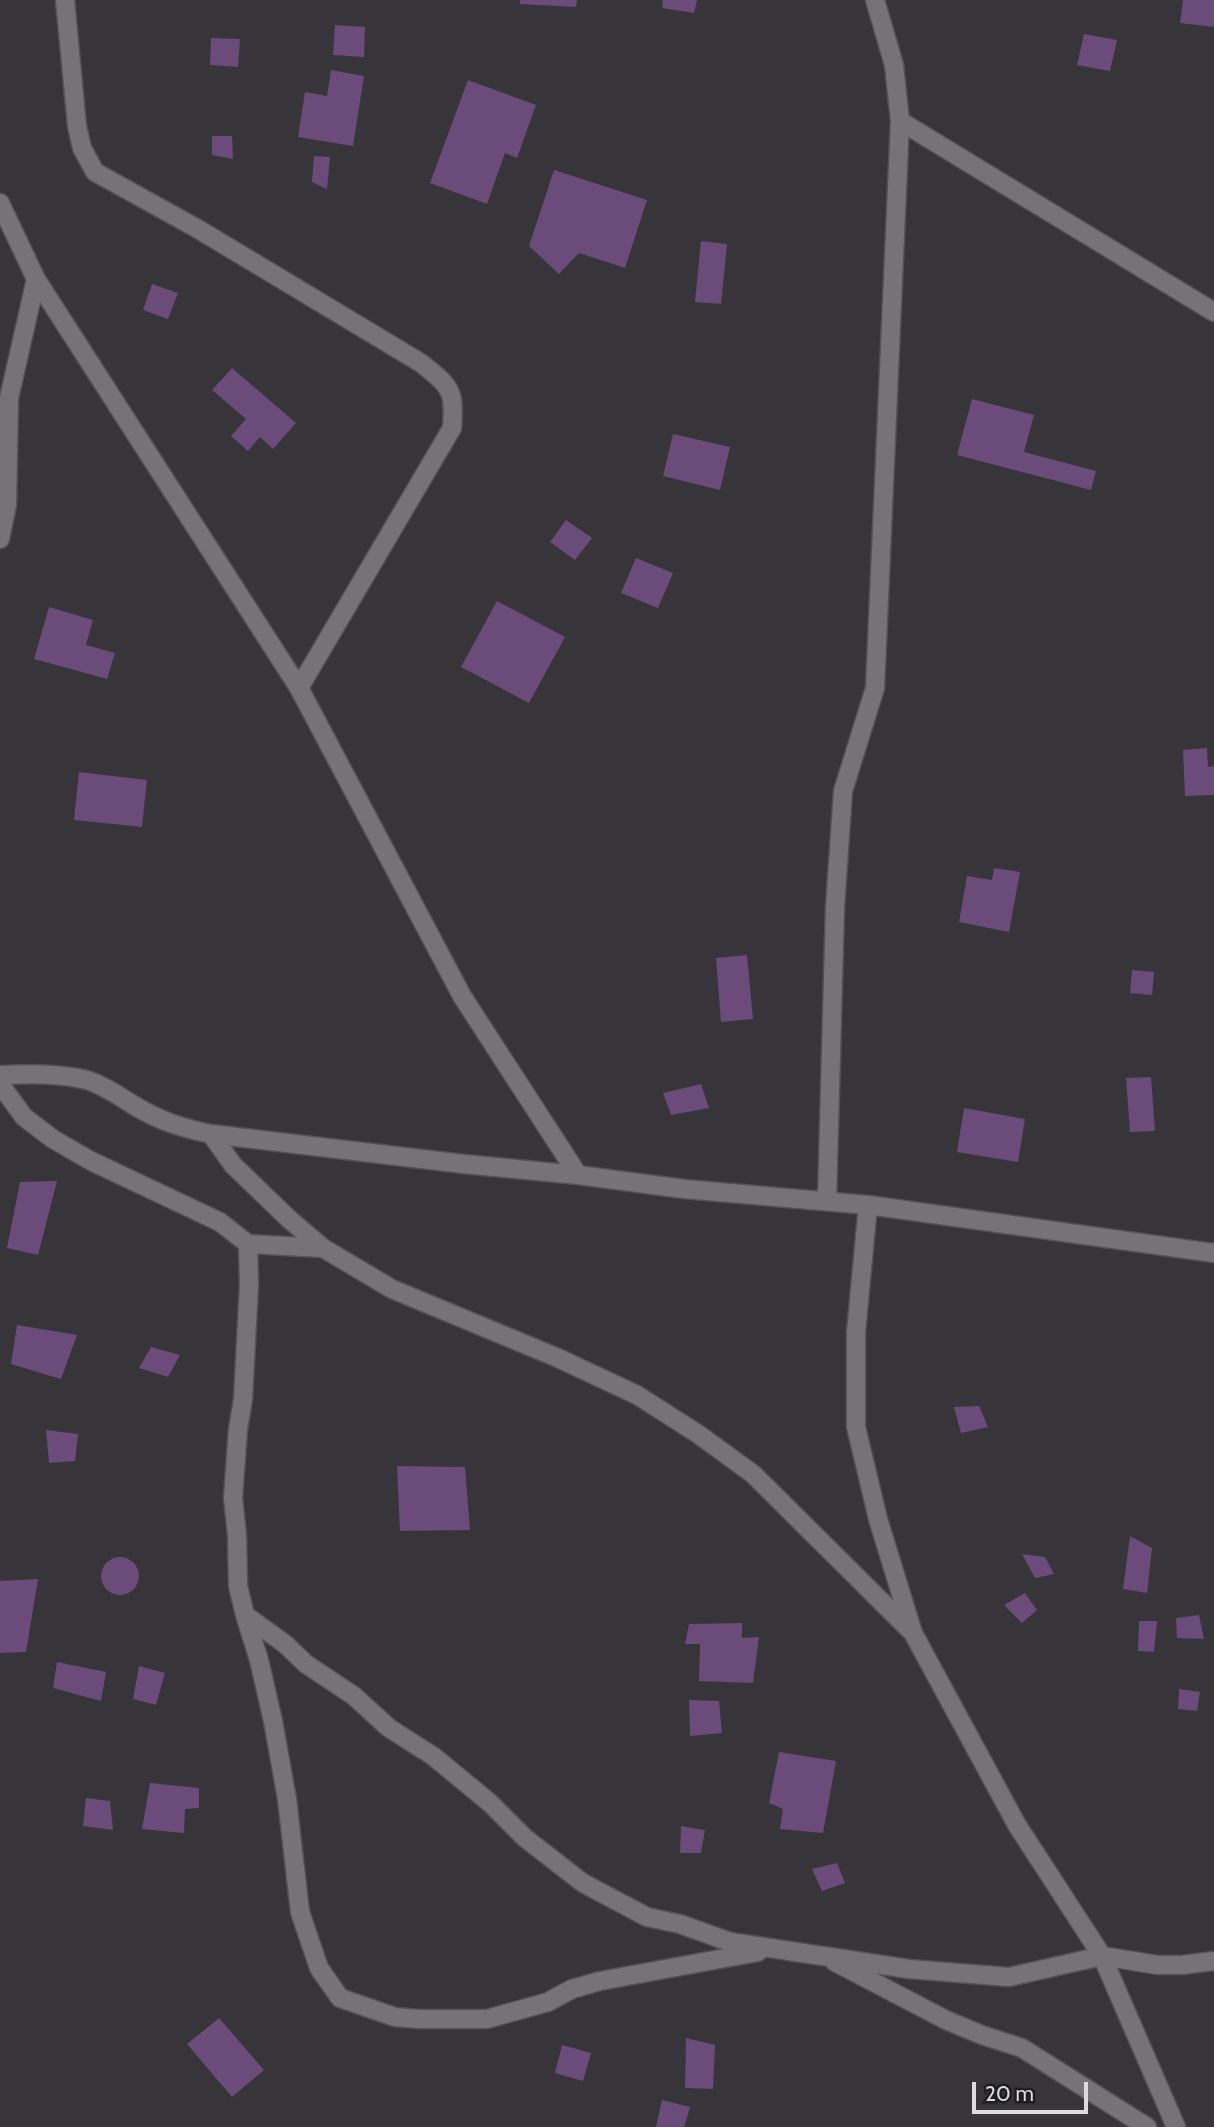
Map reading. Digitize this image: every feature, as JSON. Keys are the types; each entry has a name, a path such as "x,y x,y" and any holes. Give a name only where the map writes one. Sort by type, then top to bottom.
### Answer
{"street":[{"path":"65,0 76,126 82,148 95,172 209,236 421,363 443,381 454,401 452,428 299,688"},
{"path":"827,1200 835,907 843,791 875,688 901,121 894,65 875,0"},
{"path":"901,121 1214,312"},
{"path":"0,203 36,279 299,688 462,996 578,1175"},
{"path":"0,539 7,505 9,398 36,279"},
{"path":"0,1075 40,1074 86,1080 110,1089 136,1107 177,1127 211,1134 684,1189 827,1200 1214,1253"},
{"path":"0,1084 24,1117 53,1139 91,1161 220,1222 248,1244 323,1248"},
{"path":"211,1134 233,1165 323,1248 392,1289 558,1358 637,1395 698,1434 753,1475 913,1633"},
{"path":"868,1205 856,1332 856,1427 878,1519 913,1633 1017,1825 1102,1956 1177,2127"},
{"path":"248,1244 249,1285 243,1399 233,1498 238,1586 273,1721 287,1800 300,1912 319,1968 340,1998 395,2017 487,2019 548,2003 572,1989 600,1981 776,1949"},
{"path":"245,1615 285,1644 306,1664 354,1696 389,1728 433,1756 490,1803 525,1838 583,1883 647,1917 680,1924 730,1942 942,1973 1009,1977 1102,1956 1158,1965 1214,1961"},
{"path":"826,1958 946,2020 1022,2048 1147,2127"}],"building":[{"path":"520,0 577,0 576,7 520,4"},
{"path":"663,0 697,0 694,13 662,8"},
{"path":"1183,0 1214,0 1214,27 1180,23"},
{"path":"335,25 365,27 364,57 333,55"},
{"path":"1084,34 1117,40 1110,71 1077,65"},
{"path":"211,38 240,39 238,67 210,65"},
{"path":"331,70 364,76 353,146 298,137 305,92 327,96"},
{"path":"468,80 536,105 517,158 505,153 487,204 430,183"},
{"path":"212,136 232,136 233,159 212,155"},
{"path":"314,156 330,157 327,189 312,182"},
{"path":"554,170 647,200 625,268 579,253 559,274 529,246"},
{"path":"701,241 727,244 721,304 695,302"},
{"path":"152,284 178,293 168,319 143,310"},
{"path":"232,368 296,423 273,449 260,437 248,451 231,436 246,419 212,390"},
{"path":"972,399 1034,415 1024,452 1096,471 1091,490 957,455"},
{"path":"673,434 730,447 720,490 663,476"},
{"path":"566,520 592,538 575,560 550,542"},
{"path":"636,558 673,573 658,608 621,593"},
{"path":"497,601 565,637 529,703 461,667"},
{"path":"49,607 93,620 86,645 115,653 107,679 34,659"},
{"path":"1207,748 1208,767 1214,766 1214,795 1185,796 1183,750"},
{"path":"79,772 147,780 142,827 74,820"},
{"path":"994,868 1020,872 1009,932 959,922 967,876 992,880"},
{"path":"747,955 753,1019 721,1022 716,958"},
{"path":"1132,970 1154,972 1152,995 1130,993"},
{"path":"1151,1077 1155,1131 1130,1132 1126,1078"},
{"path":"701,1084 709,1108 671,1115 663,1093"},
{"path":"964,1108 1025,1119 1018,1162 957,1152"},
{"path":"57,1181 38,1255 7,1248 20,1182"},
{"path":"17,1325 77,1335 61,1379 11,1364"},
{"path":"151,1347 180,1355 168,1377 139,1368"},
{"path":"979,1406 988,1427 961,1433 954,1407"},
{"path":"46,1430 78,1434 75,1461 49,1463"},
{"path":"397,1466 465,1467 470,1530 400,1531"},
{"path":"1130,1536 1152,1548 1147,1593 1123,1589"},
{"path":"1022,1554 1045,1557 1054,1574 1035,1578"},
{"path":"120,1557 133,1563 139,1576 133,1589 120,1595 107,1589 101,1576 107,1563"},
{"path":"38,1579 26,1652 0,1653 0,1581"},
{"path":"1025,1593 1037,1610 1022,1623 1004,1605"},
{"path":"1199,1615 1204,1639 1177,1638 1176,1618"},
{"path":"1139,1621 1157,1621 1154,1652 1138,1651"},
{"path":"742,1623 742,1638 759,1637 753,1683 699,1681 700,1644 685,1644 689,1624"},
{"path":"57,1662 106,1672 101,1701 53,1688"},
{"path":"139,1666 165,1673 156,1705 133,1699"},
{"path":"1179,1689 1200,1692 1197,1711 1178,1709"},
{"path":"689,1700 719,1701 722,1733 690,1736"},
{"path":"779,1752 836,1761 823,1833 780,1829 783,1809 769,1803"},
{"path":"150,1783 199,1788 199,1808 185,1809 184,1833 142,1829"},
{"path":"86,1798 110,1801 113,1830 83,1826"},
{"path":"681,1826 705,1830 701,1853 680,1853"},
{"path":"837,1863 845,1883 822,1891 812,1869"},
{"path":"219,2018 264,2070 232,2097 187,2044"},
{"path":"686,2038 715,2045 713,2089 685,2088"},
{"path":"562,2045 591,2053 583,2081 555,2073"},
{"path":"662,2100 690,2107 684,2127 656,2127"}]}
